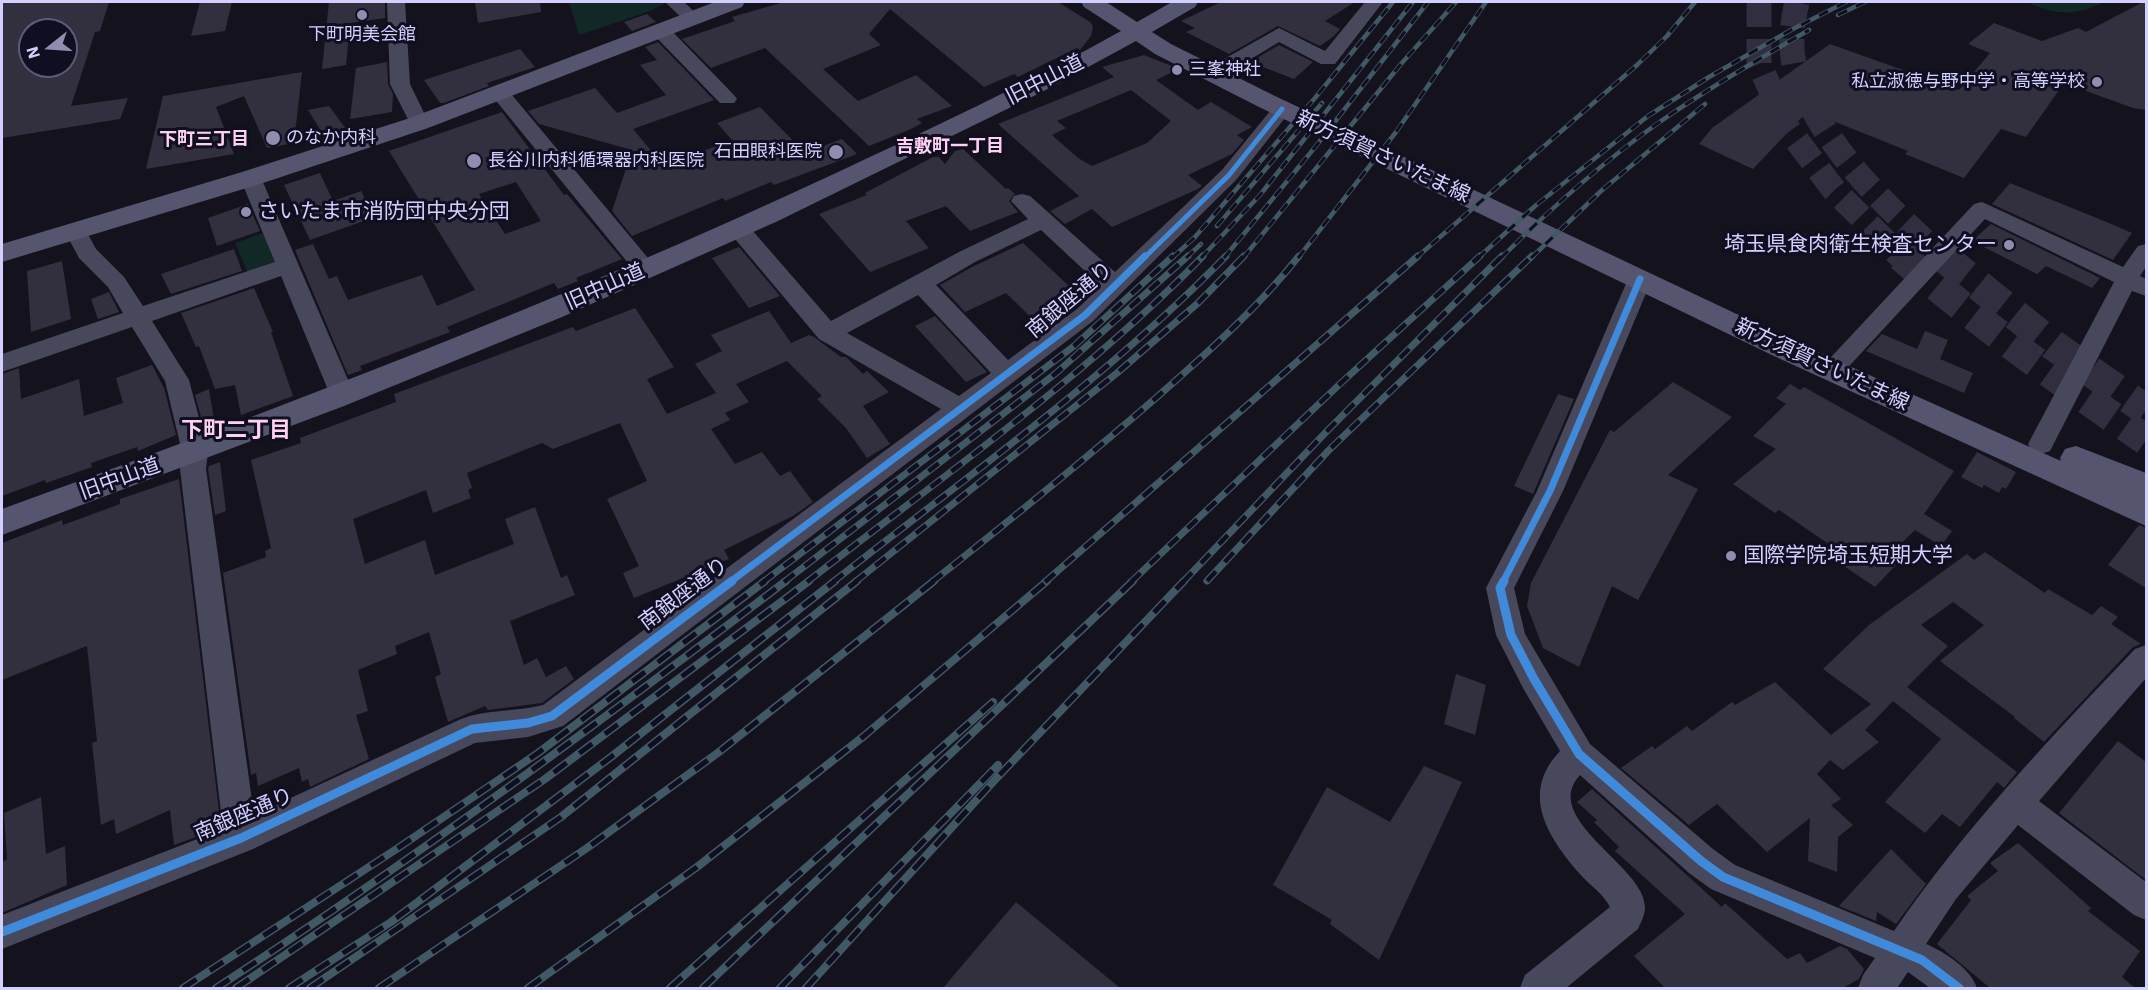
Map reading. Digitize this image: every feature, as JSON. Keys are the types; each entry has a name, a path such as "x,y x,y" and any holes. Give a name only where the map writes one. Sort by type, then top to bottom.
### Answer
{"main road":[{"path":"2,253 251,178 419,123 661,31 683,10 734,2"},
{"path":"1092,2 1139,31"},
{"name":"旧中山道","path":"2,522 342,396 466,346 645,269 738,228 1007,100 1139,31 1187,2"},
{"name":"新方須賀さいたま線","path":"1139,31 1166,37 2146,513"},
{"name":"新方須賀さいたま線","path":"1139,31 1163,49 1282,109 1640,279 1837,364 2146,486"}],"street":[{"path":"396,2 400,84 419,123"},
{"path":"1224,67 1279,34 1328,60 1374,2"},
{"path":"661,31 727,99"},
{"path":"500,93 645,269"},
{"name":"南銀座通り","path":"2,932 241,838 472,729 528,723 552,716 1085,315 1228,175 1282,109"},
{"path":"251,178 342,396"},
{"path":"1022,201 1116,286"},
{"path":"1837,364 1982,209 2137,283"},
{"path":"828,333 967,257 1044,220"},
{"path":"738,228 828,333 961,409"},
{"path":"76,232 81,246 116,282 177,380 195,452 193,469 241,838"},
{"path":"2041,444 2137,283 2146,251"},
{"path":"2,363 287,266"},
{"path":"1640,279 1550,491 1500,588 1511,635 1534,679 1579,754 1701,861 1723,877 1922,960 1959,988"},
{"path":"921,284 1007,374"},
{"path":"1876,988 1944,887 2087,722 2146,658"},
{"path":"1538,988 1626,917 1628,905 1616,883 1593,864 1566,831 1555,800 1559,775 1579,754"},
{"path":"2016,804 2146,903"}],"green space":[{"path":"569,2 664,2 664,4 579,35"},
{"path":"2027,2 2105,2 2075,12 2057,12"},
{"path":"266,232 280,262 248,274 235,243"}],"building":[{"path":"2,2 109,2 100,31 95,32 71,106 128,98 120,119 2,138"},
{"path":"200,2 232,2 225,31 191,36"},
{"path":"329,2 385,2 385,18 350,23 346,65 322,69"},
{"path":"475,2 540,2 541,12 478,23"},
{"path":"784,2 1058,2 1090,22 1093,27 1091,36 1080,50 1077,48 1018,77 1014,74 984,87 890,9 869,34 881,45 823,69 858,101 916,75 952,106 917,119 922,123 869,146 765,48 711,68 682,39 735,21 732,17"},
{"path":"1221,2 1355,2 1325,21 1340,29 1320,46 1278,26 1229,54 1186,32 1195,28 1181,21"},
{"path":"2146,2 2146,110 2133,108 2064,83 2026,137 2001,129 1964,178 1905,154 1908,151 1808,111 1753,169 1699,144 1712,128 1830,44 1959,90 1990,53 1968,44 1994,23 2042,41 2078,28 2086,32"},
{"path":"647,14 656,22 632,31 624,22"},
{"path":"658,42 714,100 633,129 664,166 732,140 717,123 760,107 805,153 842,139 857,154 774,185 771,182 725,201 723,198 632,236 612,211 632,150 539,124 528,111 595,88 617,113 666,95 640,65 657,60 645,47"},
{"path":"1279,45 1313,62 1294,79 1250,62"},
{"path":"520,49 535,67 487,83 489,86 444,103 440,103 424,80"},
{"path":"1144,55 1179,69 1156,80 1198,110 1211,102 1252,127 1237,135 1244,140 1232,154 1188,175 1202,186 1198,189 1112,227 1092,209 1065,224 1050,211 1079,196 998,124 1114,77 1102,67","holes":["1131,90 1171,121 1147,143 1092,166 1078,158 1052,135 1066,128 1057,121"]},
{"path":"387,62 388,84 393,94 392,112 350,119 356,68"},
{"path":"302,72 294,143 267,148 244,96 216,107 234,154 146,169 163,96"},
{"path":"329,106 349,133 325,137 308,110"},
{"path":"502,112 564,195 567,194 622,259 576,278 578,281 558,289 554,283 447,327 450,332 360,366 362,370 348,375 295,250 313,244 329,279 337,276 348,300 422,275 437,306 475,290 389,151","holes":["516,182 541,221 505,234 479,194"]},
{"path":"963,149 1006,189 1008,188 1015,194 1009,201 1018,212 970,231 946,206 906,221 929,248 870,272 819,214 867,195 865,193 933,157 939,157 945,164 955,151"},
{"path":"320,173 333,201 361,191 375,217 310,240 284,185"},
{"path":"2010,183 2132,233 2113,260 1992,204"},
{"path":"248,204 260,231 217,246 208,218"},
{"path":"1991,224 2100,278 2092,288 2046,266 2037,274 1972,241"},
{"path":"1023,243 1084,300 1057,312 1061,316 1040,326 1006,293 965,312 940,285 972,267"},
{"path":"739,247 780,296 749,308 712,258"},
{"path":"234,249 242,271 171,294 161,274"},
{"path":"62,261 71,319 31,332 27,271"},
{"path":"254,288 273,332 271,332 293,396 241,415 235,385 215,389 199,346 196,347 181,313"},
{"path":"109,292 119,312 98,319 91,299"},
{"path":"635,308 674,367 647,379 667,414 716,393 695,364 722,351 711,335 769,311 791,343 809,335 814,337 841,357 846,357 863,374 867,371 889,392 863,406 890,444 867,458 846,428 817,399 822,396 787,361 736,384 749,402 725,413 730,420 711,429 735,464 762,452 780,476 790,471 813,502 793,516 724,550 729,559 634,598 623,573 639,566 607,499 647,481 620,423 553,449 542,443 467,473 472,488 468,490 471,498 433,513 426,490 353,519 365,564 425,540 435,575 514,544 505,519 535,507 561,578 567,575 575,595 510,621 524,665 537,658 546,677 566,666 574,679 542,703 488,710 485,706 448,722 435,677 441,674 429,632 395,646 397,654 358,670 368,711 356,715 369,759 310,787 308,779 302,782 299,768 258,786 256,773 251,775 223,573 266,557 265,551 271,548 251,460 301,443 300,438 396,402 394,394 573,327 576,331"},
{"path":"935,316 987,372 966,382 915,326"},
{"path":"1925,331 1948,340 1940,359 1973,373 1964,393 1866,351 1882,334 1917,349"},
{"path":"152,365 164,388 176,435 138,451 137,447 91,463 92,467 46,483 45,480 2,496 2,374 19,368 21,399 79,379 84,416 123,403 116,378"},
{"path":"1673,382 1732,417 1668,475 1698,489 1638,600 1612,586 1579,667 1543,648 1527,606 1531,583 1610,430 1614,432"},
{"path":"1790,384 1800,390 1804,387 1954,471 1924,514 1952,531 1941,546 1915,530 1888,556 1898,563 1875,587 1826,554 1833,547 1779,510 1775,513 1733,484 1776,449 1753,436 1786,404 1776,398"},
{"path":"209,389 214,420 203,424 195,395"},
{"path":"1558,394 1574,399 1533,494 1514,486"},
{"path":"1977,452 2016,472 2006,489 2002,487 1999,493 1984,485 1982,488 1961,477"},
{"path":"220,462 226,511 215,515 208,469 209,466"},
{"path":"179,479 221,828 174,845 170,810 116,834 114,819 101,825 92,743 97,741 87,646 2,680 2,543 62,520 63,525 120,504 120,499"},
{"path":"2139,525 2146,528 2146,588 2108,565"},
{"path":"1985,552 2045,593 2048,589 2092,615 2101,606 2118,617 2111,624 2141,644 2133,647 2044,742 2015,717 1940,661 1984,625 1953,602 1921,625 1948,646 1907,687 2017,772 2004,788 1997,782 1960,827 1942,814 1925,833 1885,802 1941,739 1893,701 1865,730 1879,742 1843,770 1830,760 1817,774 1841,799 1831,805 1853,825 1838,837 1837,872 1808,861 1810,818 1767,852 1717,804 1689,825 1621,768 1652,746 1655,749 1687,726 1692,731 1732,702 1735,705 1775,682 1831,735 1871,704 1823,669 1869,625 1967,554 1974,560"},
{"path":"1456,674 1486,685 1475,735 1444,724"},
{"path":"2118,741 2146,762 2146,880 2059,813"},
{"path":"1424,766 1462,782 1379,960 1330,924 1332,920 1273,885 1327,787 1390,822"},
{"path":"1592,789 1722,907 1725,903 1787,959 1800,953 1807,963 1840,946 1847,949 1864,969 1859,979 1843,988 1665,988 1634,956 1685,914 1615,851 1619,847 1594,822 1597,820 1577,802"},
{"path":"41,797 46,854 65,846 67,885 2,913 2,862 7,859 4,813"},
{"path":"2018,843 2091,908 2088,911 2140,951 2122,977 2135,988 1990,988 1937,944 1971,900 1967,896 1998,871 1990,863"},
{"path":"1891,849 1926,884 1896,924 1877,912 1876,921 1839,906"},
{"path":"1016,902 1120,988 943,988"}],"tunnel":[{"path":"1759,2 1759,63 1786,126 1834,190 1902,258"},
{"path":"1797,2 1792,34 1794,65 1818,119 1866,183 1943,258"},
{"path":"1901,256 2021,351 2146,440"},
{"path":"1942,256 2053,345 2146,410"}],"railway":[{"path":"1172,258 1195,237 1315,98 1393,2"},
{"path":"1201,257 1260,195 1413,2"},
{"path":"1224,258 1316,146 1428,2"},
{"path":"1243,258 1401,64 1456,2"},
{"path":"1298,258 1396,132 1486,2"},
{"path":"1416,258 1637,65 1667,36 1695,2"},
{"path":"1478,258 1535,206 1648,116 1709,77 1791,30 1846,2"},
{"path":"1838,15 1865,2"},
{"path":"1501,258 1578,186 1640,136 1716,85 1809,30"},
{"path":"1217,226 1322,103"},
{"path":"1531,258 1601,191 1705,104"},
{"path":"1186,258 1201,244"},
{"path":"763,582 1074,346 1173,256"},
{"path":"784,582 1055,374 1188,256"},
{"path":"855,582 1117,373 1198,303 1244,256"},
{"path":"932,582 1073,468 1176,380 1249,312 1299,256"},
{"path":"1045,582 1418,256"},
{"path":"1131,582 1342,382 1480,256"},
{"path":"1183,582 1328,430 1502,256"},
{"path":"1207,581 1329,450 1532,256"},
{"path":"807,582 1061,385 1158,300 1201,257"},
{"path":"833,582 1084,385 1133,344 1224,258"},
{"path":"183,988 398,848 538,753 765,581"},
{"path":"216,988 362,891 505,790 786,581"},
{"path":"236,988 545,779 809,581"},
{"path":"289,988 391,922 611,757 835,581"},
{"path":"310,988 561,817 857,581"},
{"path":"379,988 587,848 719,752 934,581"},
{"path":"528,988 697,867 864,736 1047,581"},
{"path":"703,988 1133,581"},
{"path":"806,988 992,783 1184,581"},
{"path":"670,988 993,702"},
{"path":"780,988 998,765"}],"cycle path":[{"path":"2,932 241,838 472,729 528,723 552,716 1085,315 1229,175 1282,109"},
{"path":"1640,279 1550,491 1500,588 1511,635 1534,679 1579,754 1701,861 1723,877 1922,960 1959,988"}],"place":[{"name":"下町明美会館","path":"362,15"},
{"name":"三峯神社","path":"1177,70"},
{"name":"私立淑徳与野中学・高等学校","path":"2097,82"},
{"name":"のなか内科","path":"273,138"},
{"name":"石田眼科医院","path":"836,152"},
{"name":"長谷川内科循環器内科医院","path":"474,161"},
{"name":"さいたま市消防団中央分団","path":"246,212"},
{"name":"埼玉県食肉衛生検査センター","path":"2009,245"},
{"name":"国際学院埼玉短期大学","path":"1731,556"}],"district":[{"name":"下町三丁目","path":"204,140"},
{"name":"吉敷町一丁目","path":"950,147"},
{"name":"下町二丁目","path":"236,431"}]}
